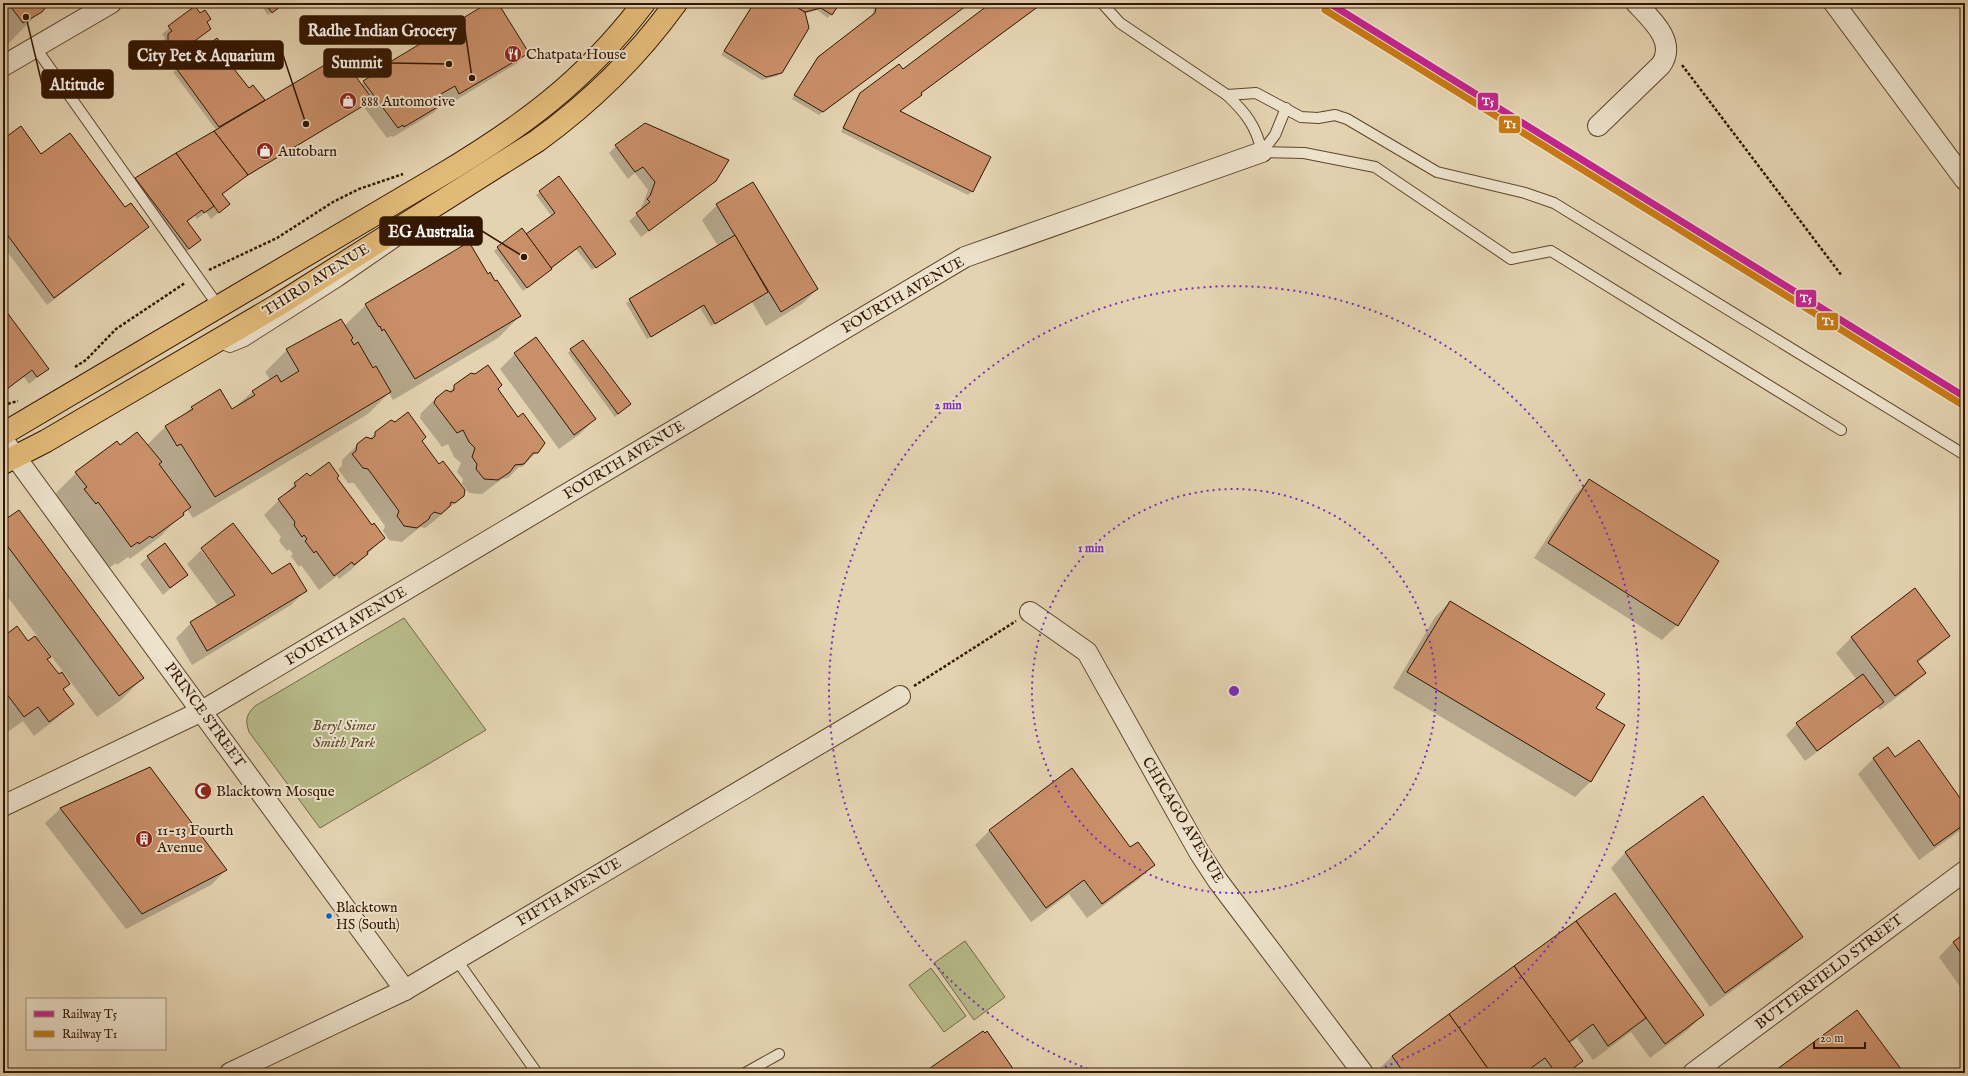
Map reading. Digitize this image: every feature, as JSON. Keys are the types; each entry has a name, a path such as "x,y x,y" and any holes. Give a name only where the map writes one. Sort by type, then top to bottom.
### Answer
{"main road":[{"name":"THIRD AVENUE","path":"3,434 466,161 527,120 554,100 603,54 644,3"},
{"name":"THIRD AVENUE","path":"7,453 216,341 330,272 442,199 511,159 577,110 621,69 661,23 676,3"}],"street":[{"path":"1598,126 1661,65 1667,54 1666,44 1660,33 1636,3"},
{"path":"1834,3 1965,180"},
{"path":"3,66 103,5"},
{"name":"FOURTH AVENUE","path":"3,806 202,712 965,257 1262,152"},
{"name":"PRINCE STREET","path":"7,453 202,712 406,990"},
{"name":"CHICAGO AVENUE","path":"1030,612 1087,652 1199,852 1223,888 1363,1073"},
{"name":"FIFTH AVENUE","path":"230,1073 406,990 900,696"},
{"name":"BUTTERFIELD STREET","path":"1693,1073 1965,871"}],"lane":[{"path":"1102,3 1120,23 1227,95 1241,108 1258,134 1262,152"},
{"path":"35,47 198,275 219,307"},
{"path":"1227,95 1256,93 1301,117 1318,118 1335,115 1348,119 1437,172 1525,193 1554,202 1965,455"},
{"path":"1262,152 1275,135 1286,108"},
{"path":"1262,152 1304,153 1375,167 1511,259 1551,251 1841,430"},
{"path":"456,959 537,1073"},
{"path":"746,1073 779,1054"}],"path":[{"path":"1667,54 1684,67 1842,276"},
{"path":"70,371 86,360 116,329 198,275 277,238 333,202 359,189 408,172"},
{"path":"3,405 20,400"},
{"path":"900,696 1030,612"}],"green space":[{"name":"Beryl Simes Smith Park","path":"404,618 486,730 320,828 249,732 247,724 248,715 255,706"},
{"path":"965,941 1005,997 974,1020 934,963"},
{"path":"931,968 966,1016 944,1032 909,985"}],"building":[{"path":"8,3 49,3 42,12 23,23"},
{"path":"265,3 285,3 272,13"},
{"path":"488,3 498,3 529,53 459,94 455,86 441,94 446,102 404,127 403,125 398,128 363,81 371,76 370,74"},
{"path":"754,3 790,3 805,12 809,28 782,73 766,77 724,51"},
{"path":"790,3 840,3 832,15 821,8 805,12"},
{"path":"877,3 970,3 823,112 794,95 818,57 875,13"},
{"path":"991,3 1043,3 921,93 922,95 900,111 991,157 973,192 843,128 860,93 899,64 903,69"},
{"path":"195,6 200,13 205,10 211,19 207,22 211,29 185,48 182,44 177,47 171,45 168,40 168,34 172,31 168,26"},
{"path":"217,38 223,46 219,50 249,88 253,85 265,100 219,127 176,68"},
{"path":"343,54 352,67 347,72 351,76 354,74 373,100 248,175 214,131"},
{"path":"645,123 729,160 716,181 649,231 636,213 650,202 647,199 650,196 655,182 643,167 635,172 615,145"},
{"path":"21,126 41,154 70,133 125,207 131,203 149,227 54,298 3,229 3,135 6,137"},
{"path":"214,131 248,175 222,194 230,204 219,213 176,153"},
{"path":"176,153 214,206 204,213 202,210 187,221 201,240 189,249 135,178"},
{"path":"559,176 616,254 596,268 580,246 551,268 526,234 555,213 539,191"},
{"path":"753,182 818,289 781,312 716,204"},
{"path":"522,228 552,269 527,288 497,247"},
{"path":"735,235 768,292 715,324 704,305 651,337 629,299"},
{"path":"469,242 488,274 490,272 495,281 497,280 521,316 415,379 384,329 382,331 365,304"},
{"path":"3,307 49,369 37,377 32,370 3,392"},
{"path":"341,319 353,338 351,340 354,345 358,342 373,368 376,366 391,392 215,497 181,444 177,446 165,426 193,409 191,407 220,389 232,409 255,395 252,391 277,375 281,382 299,371 286,349"},
{"path":"536,337 596,419 574,435 514,353"},
{"path":"583,340 631,404 618,414 570,349"},
{"path":"488,365 502,385 498,389 518,417 523,413 545,443 538,453 533,453 524,464 515,465 510,472 498,480 484,479 476,469 477,464 472,457 475,448 469,442 463,430 457,433 434,403 436,398 446,390 451,392 454,390 454,385 471,373 475,374"},
{"path":"408,412 426,437 422,441 439,464 443,461 465,490 464,496 455,503 451,502 450,506 441,514 434,512 429,519 417,528 404,526 397,516 399,511 368,469 363,468 352,454 356,451 357,444 366,437 372,439 375,436 375,432 391,420 395,422"},
{"path":"137,432 162,462 159,464 191,507 183,513 184,515 152,538 150,536 139,544 138,542 131,547 98,502 96,504 84,489 87,487 75,472 117,441 120,445"},
{"path":"329,462 339,476 337,478 372,525 374,523 385,538 367,552 368,554 354,565 352,562 334,576 316,551 314,553 305,541 307,539 304,535 302,537 294,525 295,522 278,499 296,486 294,483 307,473 310,476"},
{"path":"1589,479 1719,561 1678,626 1548,543"},
{"path":"19,510 144,678 119,696 3,540 3,521"},
{"path":"233,523 272,574 290,563 307,591 207,651 190,622 235,595 201,548"},
{"path":"165,543 188,575 170,588 147,556"},
{"path":"1915,588 1950,636 1917,661 1926,673 1895,696 1851,637"},
{"path":"1450,601 1605,694 1596,708 1625,725 1591,782 1407,672"},
{"path":"17,626 28,641 35,636 51,657 47,659 59,674 62,672 70,684 63,689 74,704 49,722 38,707 24,717 3,689 3,637"},
{"path":"1863,674 1884,702 1817,751 1796,723"},
{"path":"1919,740 1965,805 1965,824 1934,846 1873,758 1888,747 1895,757"},
{"name":"11-13 Fourth Avenue","path":"150,767 227,870 142,914 60,808"},
{"path":"1072,768 1130,847 1138,842 1155,865 1102,904 1084,880 1046,908 989,830"},
{"path":"1703,796 1803,937 1725,993 1625,852"},
{"path":"1615,893 1704,1015 1665,1044 1576,921"},
{"path":"1576,921 1646,1018 1608,1046 1593,1024 1569,1042 1514,966"},
{"path":"1965,933 1965,959 1953,942"},
{"path":"1514,966 1583,1061 1567,1073 1556,1073 1545,1058 1524,1073 1491,1073 1449,1014"},
{"path":"1857,1010 1904,1073 1772,1073"},
{"path":"1449,1014 1491,1073 1404,1073 1392,1056"},
{"path":"983,1031 985,1033 987,1031 1016,1073 923,1073"}],"rail line":[{"name":"T5","path":"1329,3 1965,397"},
{"name":"T1","path":"1325,10 1961,404"}],"place":[{"name":"Altitude","path":"26,17"},
{"name":"Chatpata House","path":"513,54"},
{"name":"Summit","path":"449,64"},
{"name":"Radhe Indian Grocery","path":"472,78"},
{"name":"888 Automotive","path":"348,101"},
{"name":"City Pet & Aquarium","path":"306,124"},
{"name":"Autobarn","path":"265,151"},
{"name":"EG Australia","path":"524,257"},
{"name":"Blacktown Mosque","path":"203,791"},
{"name":"11-13 Fourth Avenue","path":"144,839"},
{"name":"Blacktown HS (South)","path":"329,916"}]}
